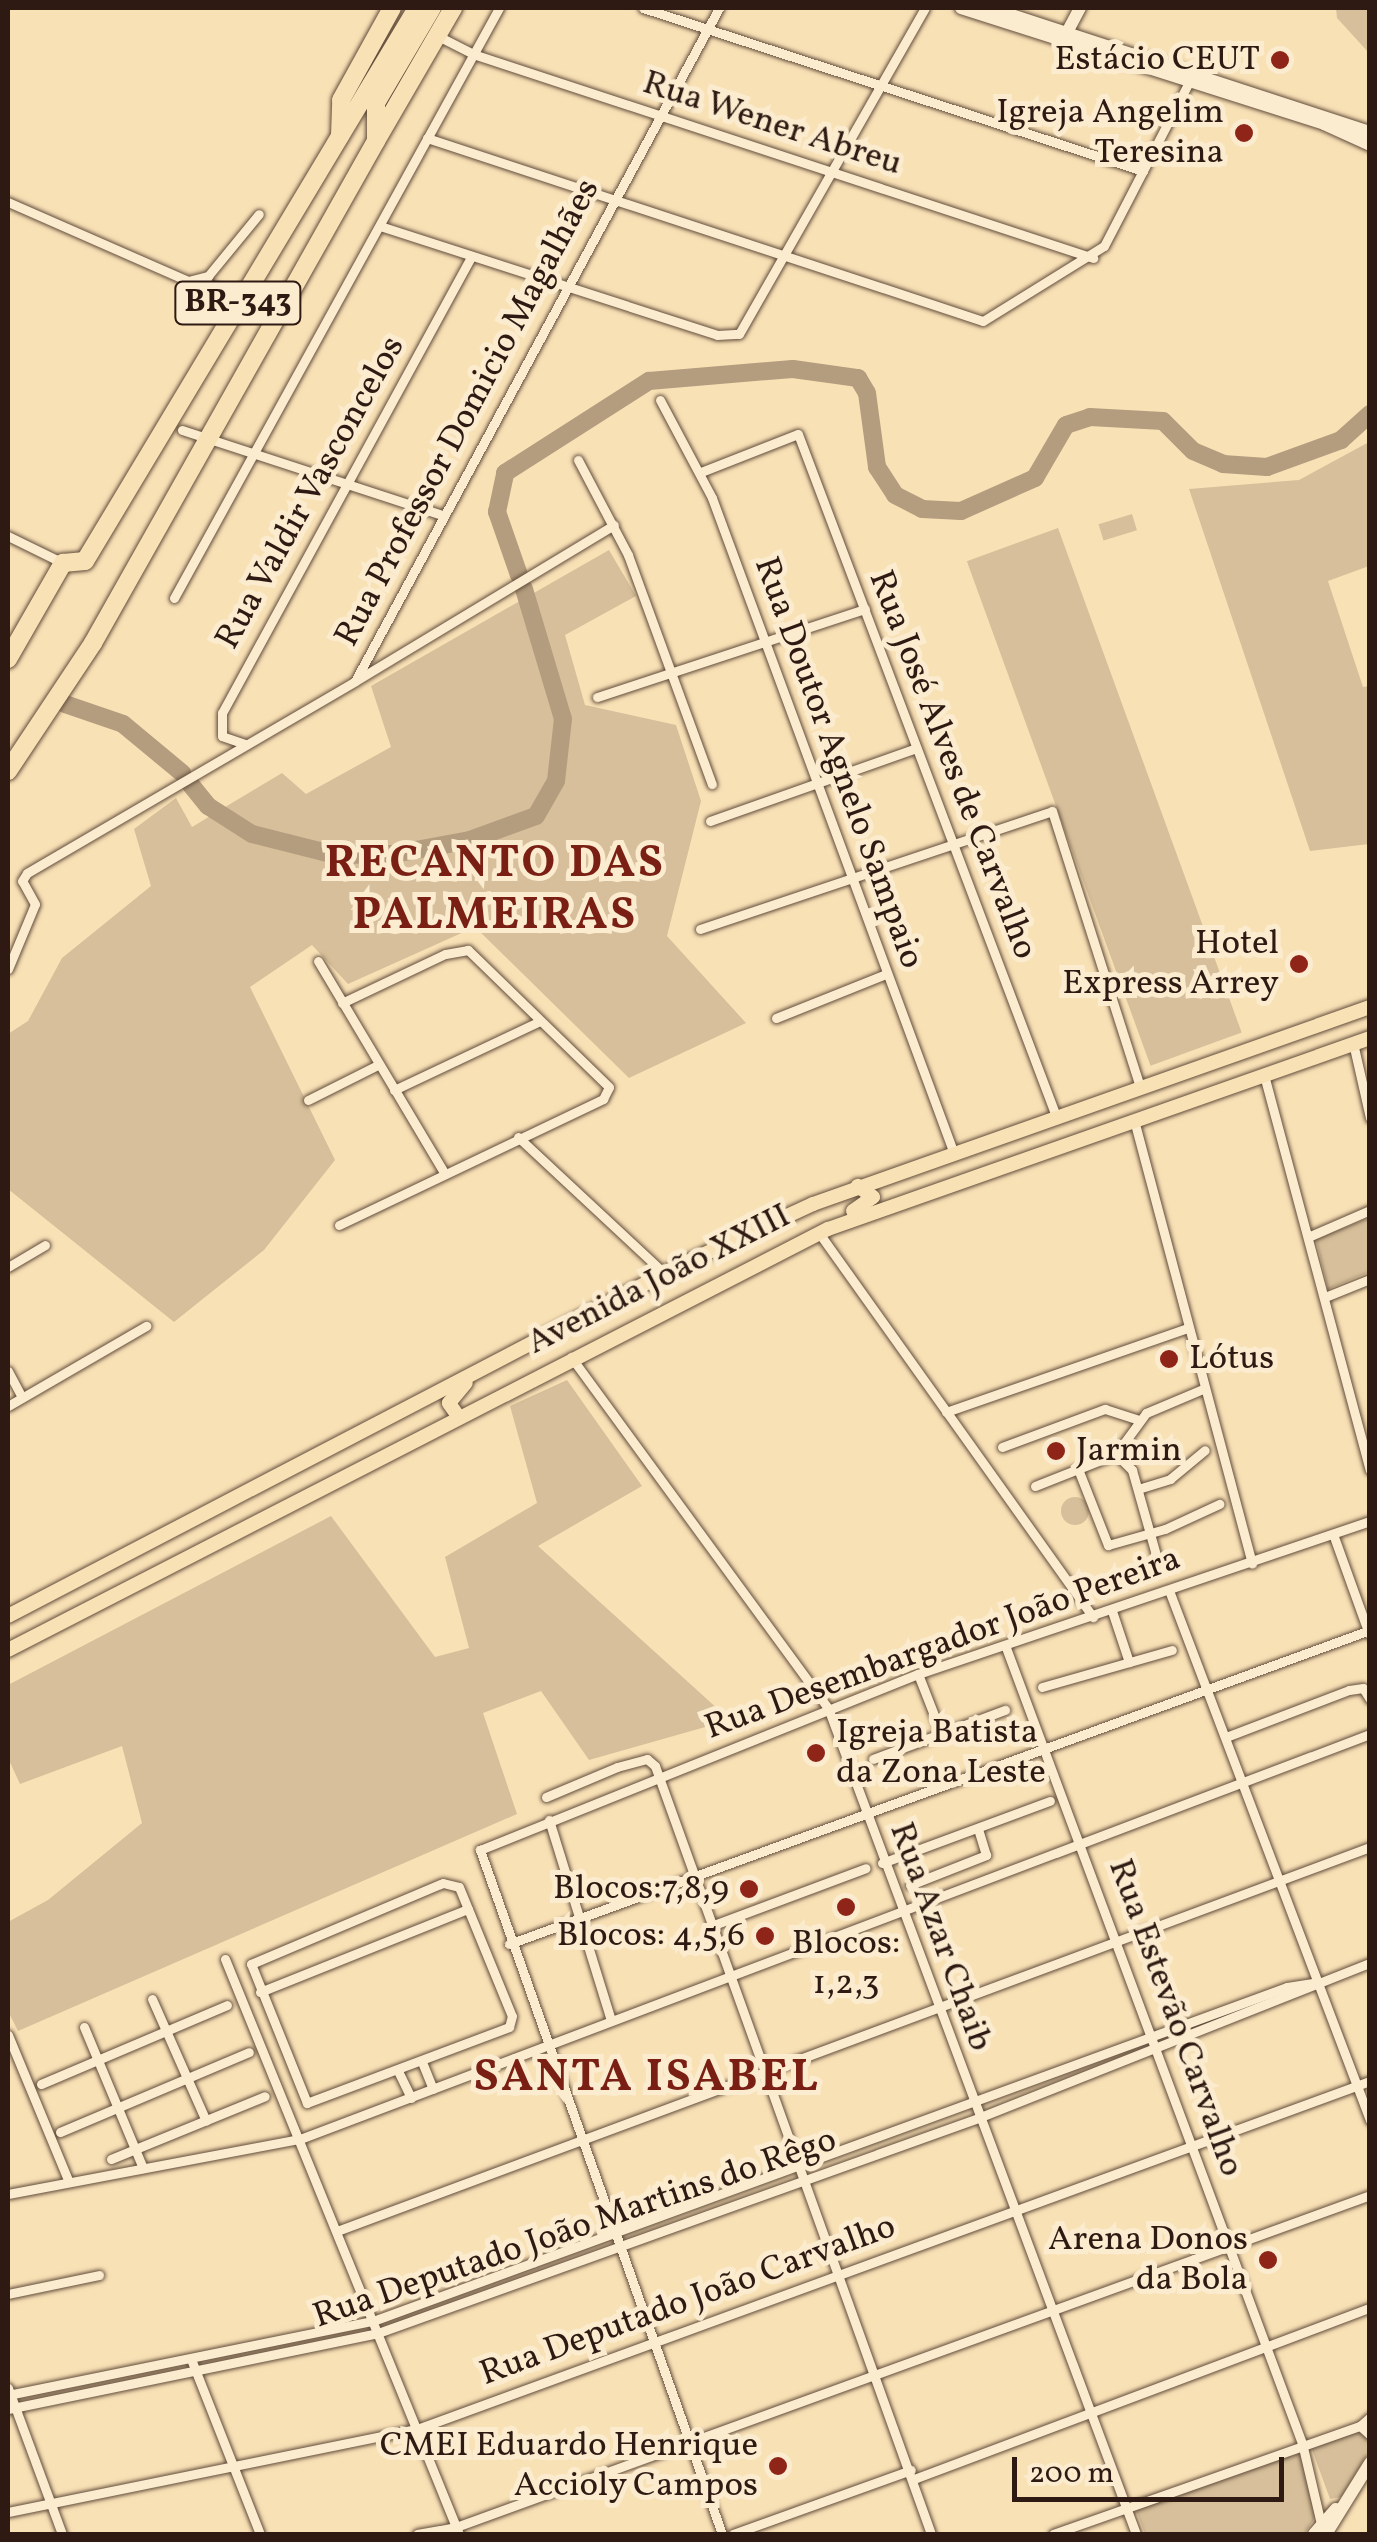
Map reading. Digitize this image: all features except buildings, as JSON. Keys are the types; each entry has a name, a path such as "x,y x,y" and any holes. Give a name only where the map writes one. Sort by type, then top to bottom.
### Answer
{"highway":[{"path":"340,136 341,100 392,8"},
{"name":"BR-343","path":"8,772 61,691 376,142 376,104 417,8"},
{"name":"BR-343","path":"63,563 85,560 340,136 432,8"},
{"path":"376,142 454,8"},
{"path":"8,659 63,563"}],"main road":[{"path":"961,8 1065,36"},
{"path":"990,8 1065,36 1370,132"},
{"path":"1065,36 1080,8"},
{"path":"1192,77 1370,146"},
{"path":"1362,1010 1362,1040"},
{"name":"Avenida João XXIII","path":"8,1616 665,1274 858,1186 1362,1010"},
{"name":"Avenida João XXIII","path":"8,1650 824,1231 1362,1040"},
{"path":"917,1195 905,1191 906,1177 953,1151"},
{"path":"824,1231 872,1201 871,1192 858,1186"},
{"path":"458,1416 450,1400 473,1375"},
{"path":"1320,2531 1370,2463"}],"street":[{"path":"174,598 499,8"},
{"path":"643,8 1143,171"},
{"name":"Rua Professor Domicio Magalhães","path":"8,969 35,904 22,882 27,874 355,681 718,8"},
{"path":"380,226 717,336 744,330 925,8"},
{"name":"Rua Wener Abreu","path":"438,36 473,54 1093,258"},
{"path":"426,138 975,320 1004,312 1093,258 1192,77"},
{"path":"8,202 144,266 202,280 239,302"},
{"path":"202,280 259,214"},
{"name":"Rua Valdir Vasconcelos","path":"245,744 222,736 218,723 472,256"},
{"name":"Rua Doutor Agnelo Sampaio","path":"660,400 700,472 953,1151"},
{"path":"182,430 442,515"},
{"name":"Rua José Alves de Carvalho","path":"700,472 798,434 1056,1116"},
{"path":"578,460 614,524 712,784"},
{"path":"355,681 614,524"},
{"path":"8,536 63,563"},
{"path":"597,698 865,609"},
{"path":"710,821 916,748"},
{"path":"700,929 1052,812 1140,1087"},
{"path":"340,1225 443,1170 608,1092 603,1076 468,950 445,954 342,1003"},
{"path":"318,962 443,1170"},
{"path":"776,1018 886,974"},
{"path":"394,1090 540,1021"},
{"path":"1362,1040 1370,1118"},
{"path":"308,1100 378,1065"},
{"path":"1264,1075 1370,1470"},
{"path":"1134,1120 1252,1564"},
{"path":"518,1137 665,1274"},
{"path":"1308,1237 1370,1210"},
{"path":"824,1231 946,1412 1093,1617"},
{"path":"8,1267 45,1245"},
{"path":"1324,1298 1370,1279"},
{"path":"8,1406 146,1326"},
{"path":"946,1412 1188,1328"},
{"name":"Rua Azar Chaib","path":"571,1358 828,1708 899,1910 1136,2534"},
{"path":"8,1371 22,1398"},
{"path":"1035,1486 1116,1454 1138,1420 1203,1388"},
{"path":"1002,1447 1105,1409 1138,1420"},
{"path":"1138,1489 1170,1479 1205,1450"},
{"path":"1116,1454 1130,1465 1160,1569"},
{"path":"1078,1469 1104,1544 1148,1535 1220,1504"},
{"name":"Rua Desembargador João Pereira","path":"509,1944 481,1864 482,1847 918,1674 1170,1593 1370,1521"},
{"path":"722,2534 509,1944 866,1818 1369,1632 1333,1534"},
{"path":"1170,1593 1370,2120"},
{"path":"1112,1611 1129,1662"},
{"name":"Rua Estevão Carvalho","path":"1005,1646 1302,2443 1318,2498 1320,2531"},
{"path":"1042,1687 1172,1650"},
{"path":"918,1674 940,1734"},
{"path":"1226,1737 1350,1690 1363,1688 1370,1699"},
{"path":"874,1758 1006,1710"},
{"path":"8,2194 300,2139 432,2090 610,2016 1370,1734"},
{"path":"546,1797 647,1759 659,1776 762,2071 932,2534"},
{"path":"882,1863 1050,1800"},
{"path":"550,1820 610,2016"},
{"path":"910,1885 986,1855 978,1828"},
{"path":"337,2231 1370,1847"},
{"path":"711,1926 866,1868"},
{"path":"443,1883 459,1888 468,1910 512,2016 509,2027 307,2104 251,1971 257,1958 443,1883"},
{"path":"260,1992 468,1910"},
{"path":"226,1959 457,2530"},
{"path":"1318,1982 1370,1963"},
{"name":"Rua Deputado João Martins do Rêgo","path":"8,2393 373,2321 974,2106 1151,2036 1318,1982"},
{"name":"Rua Deputado João Martins do Rêgo","path":"11,2408 198,2374 378,2333 978,2118 1157,2050 1318,1982"},
{"path":"152,1998 206,2121"},
{"path":"41,2084 227,2005"},
{"path":"84,2027 140,2149 143,2168"},
{"path":"8,2039 68,2182"},
{"path":"60,2132 249,2052"},
{"path":"422,2062 432,2090"},
{"path":"398,2071 411,2098"},
{"name":"Rua Deputado João Carvalho","path":"8,2512 417,2429 656,2346 837,2275 1370,2082"},
{"path":"112,2159 265,2096"},
{"path":"417,2534 457,2530 1370,2194"},
{"path":"8,2294 99,2276"},
{"path":"733,2534 1090,2411 1370,2308"},
{"path":"191,2359 260,2534"},
{"path":"8,2393 62,2534"},
{"path":"1053,2534 1302,2443 1360,2426 1370,2417"},
{"path":"1360,2426 1370,2436"},
{"path":"1318,2498 1324,2506 1341,2504"}],"shaded area":[{"path":"1336,8 1369,8 1369,53 1337,18"},
{"path":"1369,442 1369,566 1328,581 1363,687 1369,686 1369,844 1310,851 1189,489 1299,480"},
{"path":"1132,514 1137,530 1103,540 1099,524"},
{"path":"1058,528 1242,1033 1151,1066 967,561"},
{"path":"609,550 636,596 565,635 585,705 676,725 701,801 667,936 746,1023 629,1078 475,927 348,984 312,945 250,987 335,1160 264,1250 174,1322 8,1189 8,1034 28,1021 62,958 151,886 134,829 176,798 192,827 282,773 306,794 391,747 371,686"},
{"path":"1369,1218 1369,1272 1328,1289 1316,1239"},
{"path":"567,1380 642,1486 538,1546 730,1720 589,1760 541,1691 483,1713 517,1814 18,2031 8,2011 8,1922 48,1900 142,1823 122,1746 20,1784 8,1758 8,1685 331,1516 435,1657 469,1648 445,1557 537,1503 510,1406"},
{"path":"1075,1497 1085,1501 1089,1511 1085,1521 1075,1525 1065,1521 1061,1511 1065,1501"},
{"path":"1356,2430 1369,2438 1369,2452 1341,2497 1330,2499 1310,2444"},
{"path":"1300,2449 1317,2515 1304,2534 1145,2534 1136,2510"}],"waterway":[{"path":"519,575 497,512 505,473 649,381 793,369 858,378 867,393 877,467 895,495 922,509 961,511 1035,478 1066,425 1090,417 1163,421 1193,451 1223,464 1267,467 1341,440 1370,414"},
{"path":"191,785 208,806 252,834 335,855 394,854 470,840 536,816 556,781 563,719 524,589"},
{"path":"65,704 123,724 182,773"}],"place":[{"name":"Estácio CEUT","path":"1280,60"},
{"name":"Igreja Angelim Teresina","path":"1244,133"},
{"name":"Hotel Express Arrey","path":"1299,964"},
{"name":"Lótus","path":"1169,1359"},
{"name":"Jarmin","path":"1056,1451"},
{"name":"Igreja Batista da Zona Leste","path":"816,1753"},
{"name":"Blocos:7,8,9","path":"749,1889"},
{"name":"Blocos: 1,2,3","path":"846,1907"},
{"name":"Blocos: 4,5,6","path":"765,1936"},
{"name":"Arena Donos da Bola","path":"1268,2260"},
{"name":"CMEI Eduardo Henrique Accioly Campos","path":"778,2466"}],"district":[{"name":"RECANTO DAS PALMEIRAS","path":"495,891"},
{"name":"SANTA ISABEL","path":"647,2079"}]}
